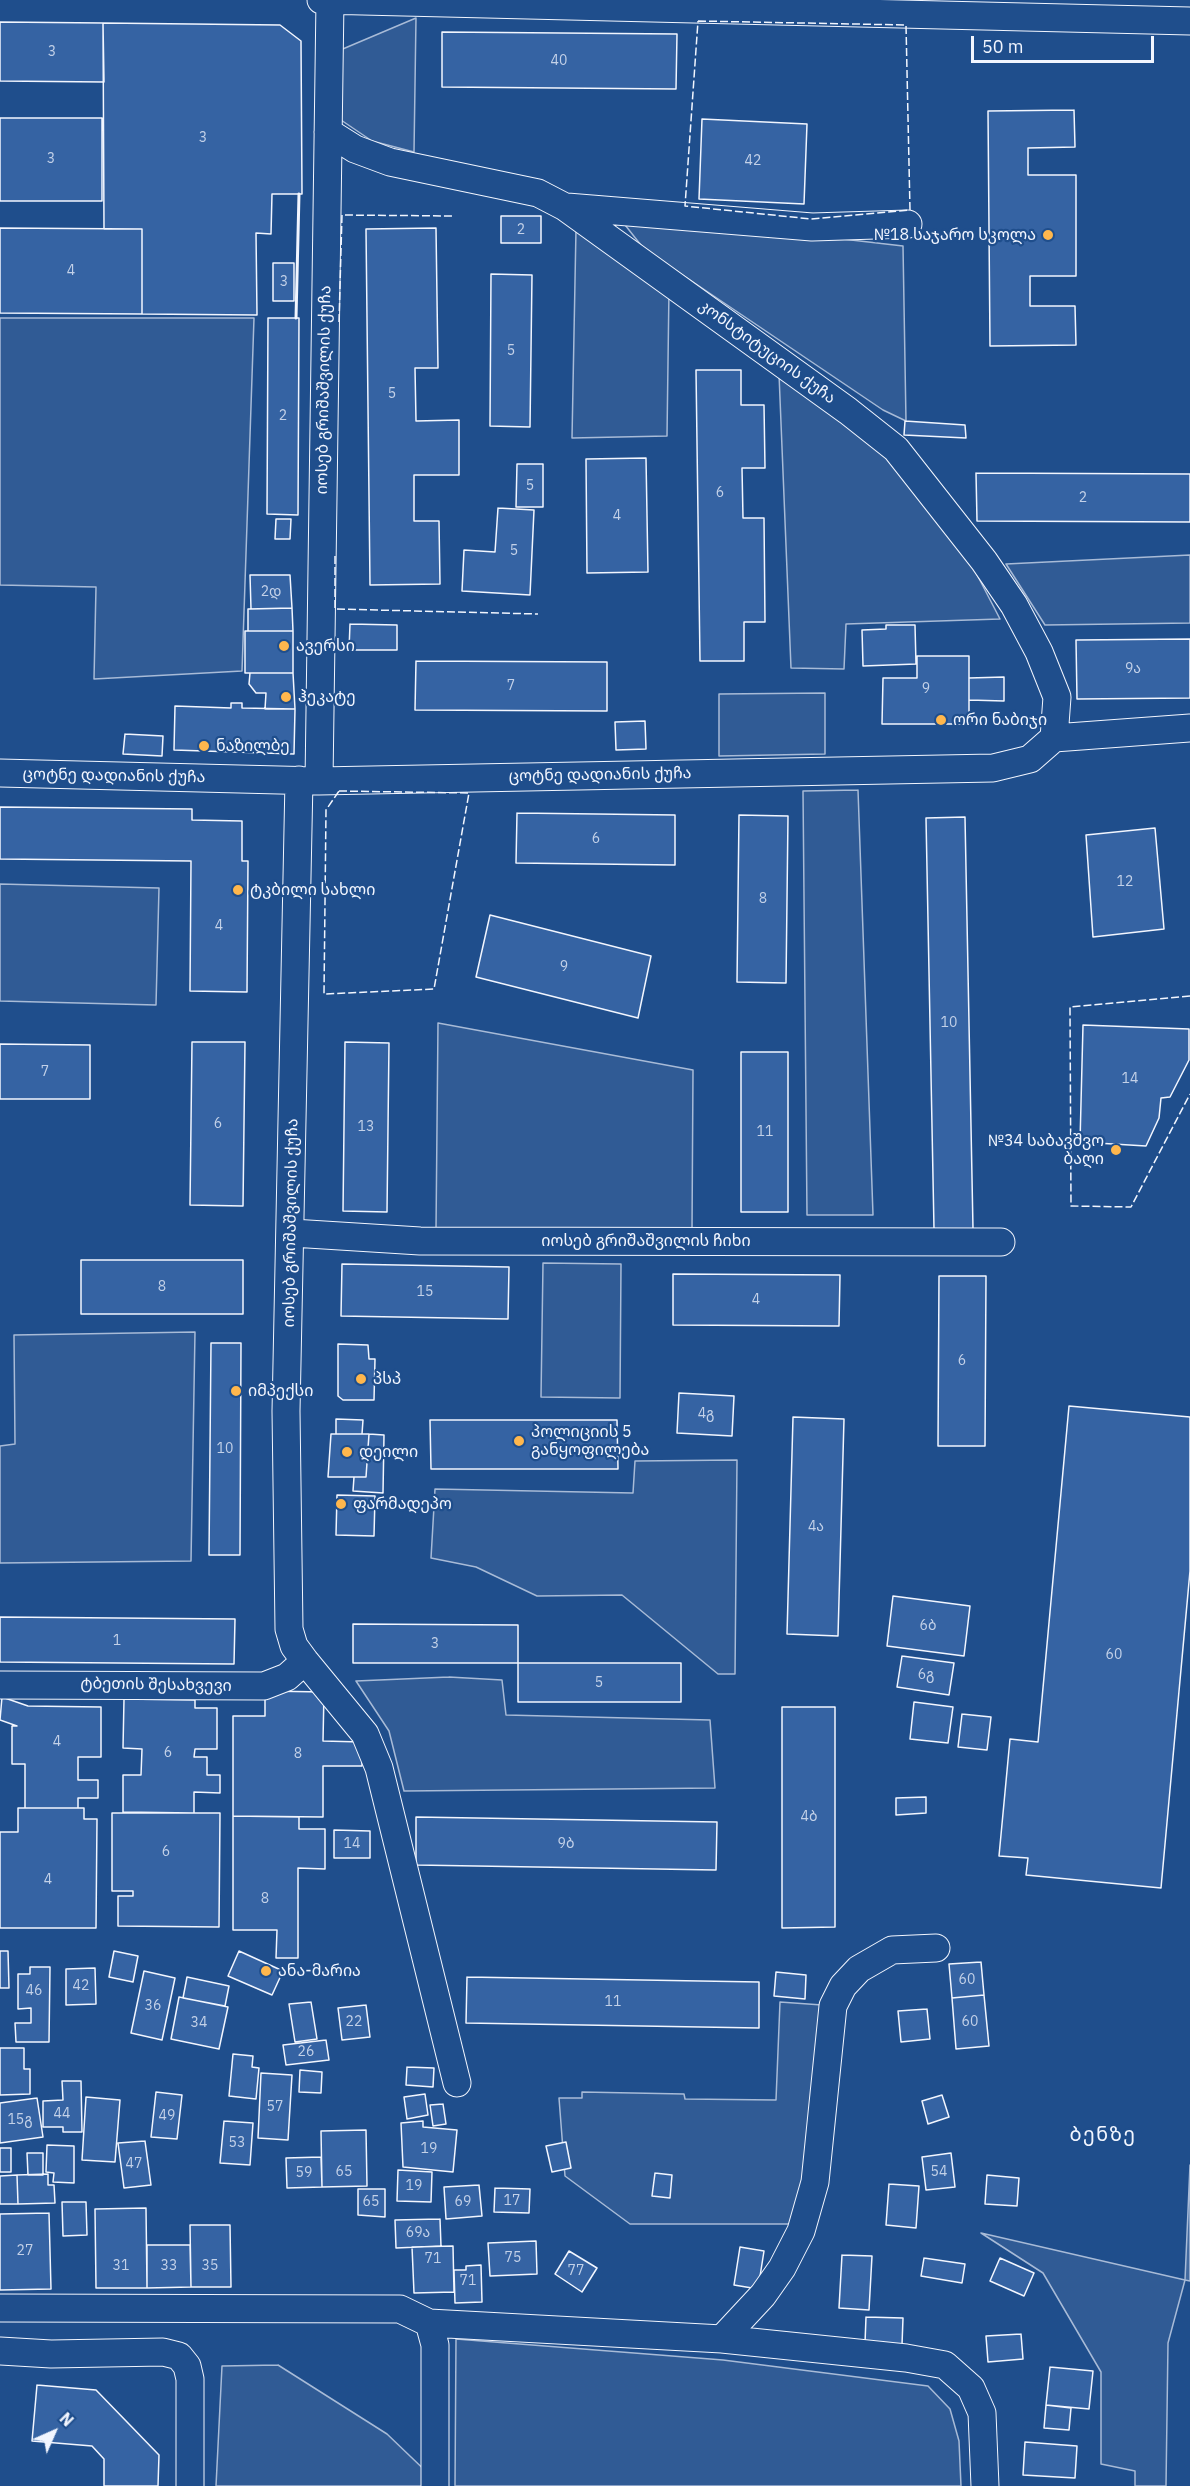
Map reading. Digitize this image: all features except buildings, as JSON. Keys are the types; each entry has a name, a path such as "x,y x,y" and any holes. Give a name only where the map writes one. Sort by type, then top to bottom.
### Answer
{"street":[{"path":"321,0 1190,21"},
{"name":"იოსებ გრიშაშვილის ქუჩა","path":"330,0 309,781 286,1411 286,1569 289,1629 294,1646 304,1661 365,1734 379,1768 457,2083"},
{"name":"კონსტიტუციის ქუჩა","path":"328,132 355,149 390,162 538,193 566,207 848,411 896,450 984,561 1014,605 1040,652 1057,697 1054,738"},
{"path":"566,207 812,227 908,224"},
{"path":"1054,738 1190,728"},
{"name":"ცოტნე დადიანის ქუჩა","path":"0,773 309,781 993,768 1030,759 1054,738"},
{"name":"იოსებ გრიშაშვილის ჩიხი","path":"292,1233 420,1241 1001,1242"},
{"name":"ტბეთის შესახვევი","path":"0,1685 264,1686 287,1677 304,1661"},
{"path":"722,2339 763,2295 782,2268 801,2231 815,2182 833,2006 843,1986 859,1969 892,1950 936,1948"},
{"path":"0,2308 400,2309 429,2322 722,2339 906,2358 945,2365 971,2388 982,2414 986,2486"},
{"path":"46,2308 51,2354"},
{"path":"429,2322 435,2345 435,2486"},
{"path":"0,2352 51,2354 163,2352 179,2356 187,2366 190,2379 190,2486"}],"shaded area":[{"path":"416,18 414,152 372,141 341,120 338,51"},
{"path":"635,215 903,246 906,421 883,410 644,249 618,216"},
{"path":"576,229 669,289 667,436 572,438"},
{"path":"0,318 254,318 242,671 94,679 96,587 0,585"},
{"path":"779,374 900,468 971,563 1000,619 846,624 844,669 791,668"},
{"path":"1190,555 1190,623 1045,625 1006,564"},
{"path":"825,693 825,754 719,756 719,694"},
{"path":"858,790 873,1215 807,1215 803,791"},
{"path":"0,884 159,888 156,1005 0,1001"},
{"path":"438,1023 693,1070 692,1230 436,1230"},
{"path":"543,1263 621,1264 620,1398 541,1397"},
{"path":"195,1332 191,1561 0,1563 0,1446 15,1444 14,1335"},
{"path":"737,1460 735,1674 718,1674 622,1595 537,1596 476,1567 431,1558 435,1489 633,1493 635,1461"},
{"path":"449,1677 502,1680 506,1715 710,1720 715,1788 404,1791 389,1731 356,1681"},
{"path":"780,2002 822,2005 804,2178 791,2224 630,2224 565,2176 559,2098 582,2098 582,2092 684,2094 685,2099 776,2100"},
{"path":"1190,2165 1190,2281 1185,2280"},
{"path":"981,2233 1185,2280 1168,2343 1166,2486 1135,2486 1135,2471 1101,2464 1101,2372 1043,2273"},
{"path":"456,2339 723,2360 928,2386 950,2409 959,2441 961,2486 455,2486"},
{"path":"278,2365 387,2434 435,2480 435,2486 216,2486 222,2366"}],"fence":[{"path":"698,21 906,25 910,210 811,219 685,206 698,21"},
{"path":"339,322 342,215 453,216"},
{"path":"335,556 335,609 538,614"},
{"path":"339,791 469,793 434,989 324,994 326,810 339,791"},
{"path":"1190,996 1070,1007 1071,1206 1131,1207 1190,1094"}],"wall":[{"path":"296,318 299,194"}],"place":[{"name":"№18 საჯარო სკოლა","path":"1048,235"},
{"name":"ავერსი","path":"284,646"},
{"name":"ჰეკატე","path":"286,697"},
{"name":"ორი ნაბიჯი","path":"941,720"},
{"name":"ნაზილბე","path":"204,746"},
{"name":"ტკბილი სახლი","path":"238,890"},
{"name":"№34 საბავშვო ბაღი","path":"1116,1150"},
{"name":"პსპ","path":"361,1379"},
{"name":"იმპექსი","path":"236,1391"},
{"name":"პოლიციის 5 განყოფილება","path":"519,1441"},
{"name":"დეილი","path":"347,1452"},
{"name":"ფარმადეპო","path":"341,1504"},
{"name":"ანა-მარია","path":"266,1971"}],"district":[{"name":"ბენზე","path":"1103,2135"}]}
